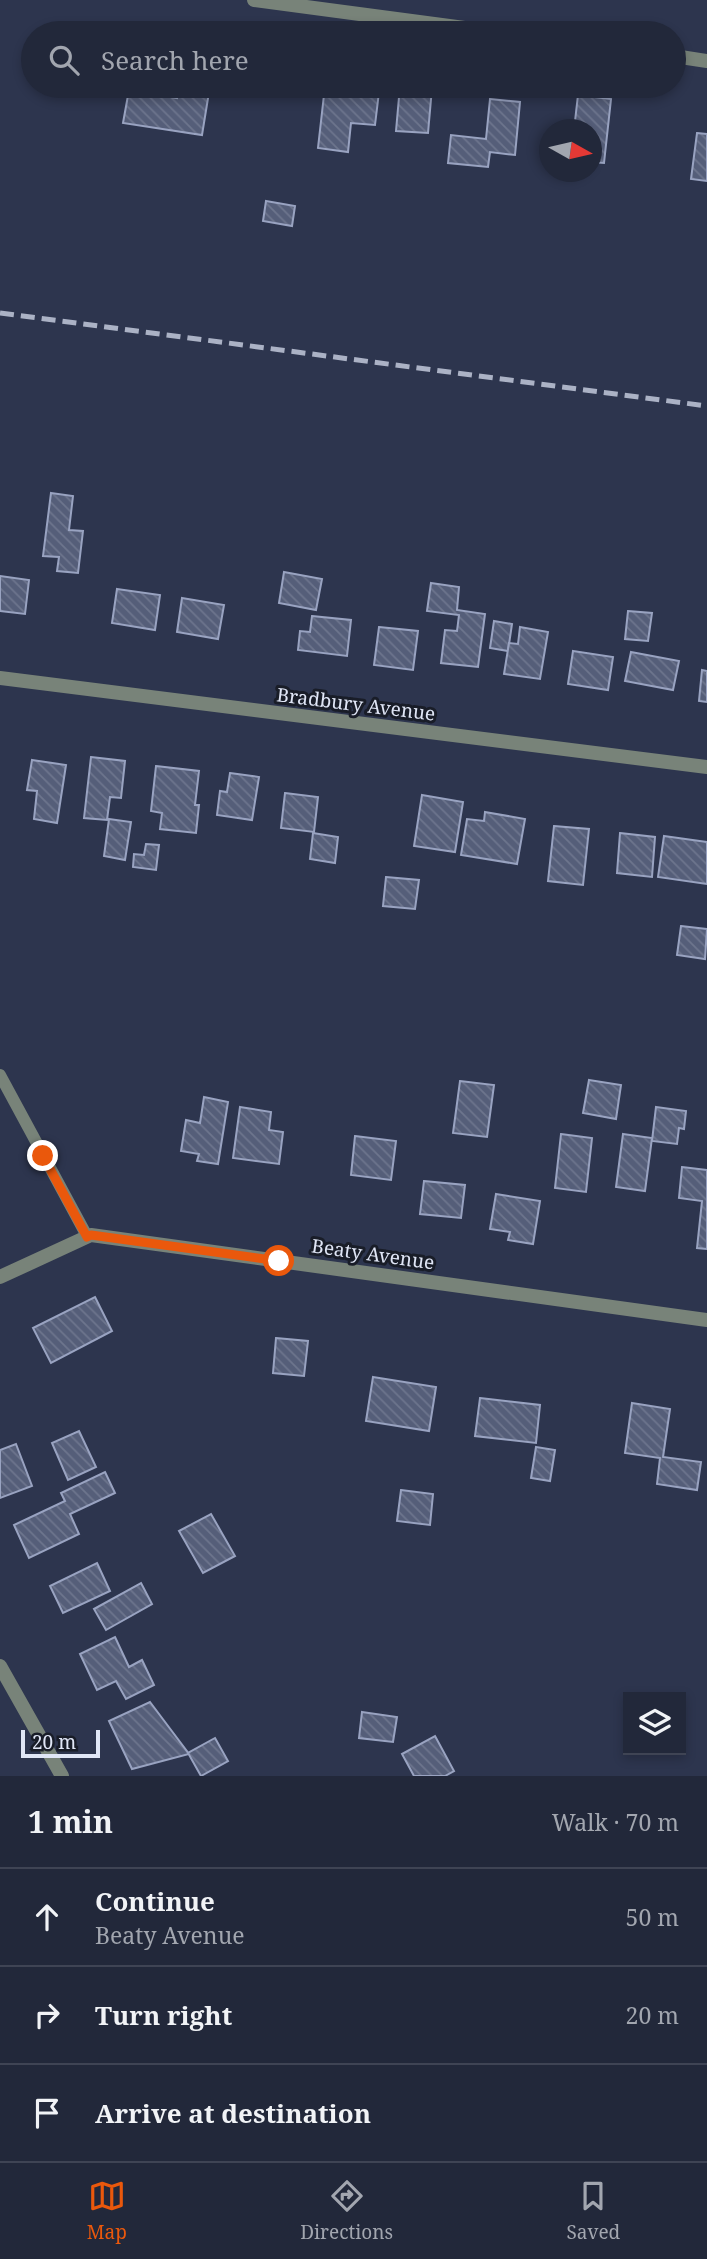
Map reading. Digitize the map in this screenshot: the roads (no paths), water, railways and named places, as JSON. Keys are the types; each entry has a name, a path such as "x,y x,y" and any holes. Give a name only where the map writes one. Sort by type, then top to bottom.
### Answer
{"street":[{"path":"254,0 412,21"},
{"path":"686,58 707,61"},
{"name":"Bradbury Avenue","path":"0,678 707,767"},
{"name":"Beaty Avenue","path":"0,1278 91,1235 707,1320"},
{"path":"0,1667 62,1776"}],"lane":[{"path":"0,1075 87,1237"}],"railway":[{"path":"0,313 707,406"}]}
